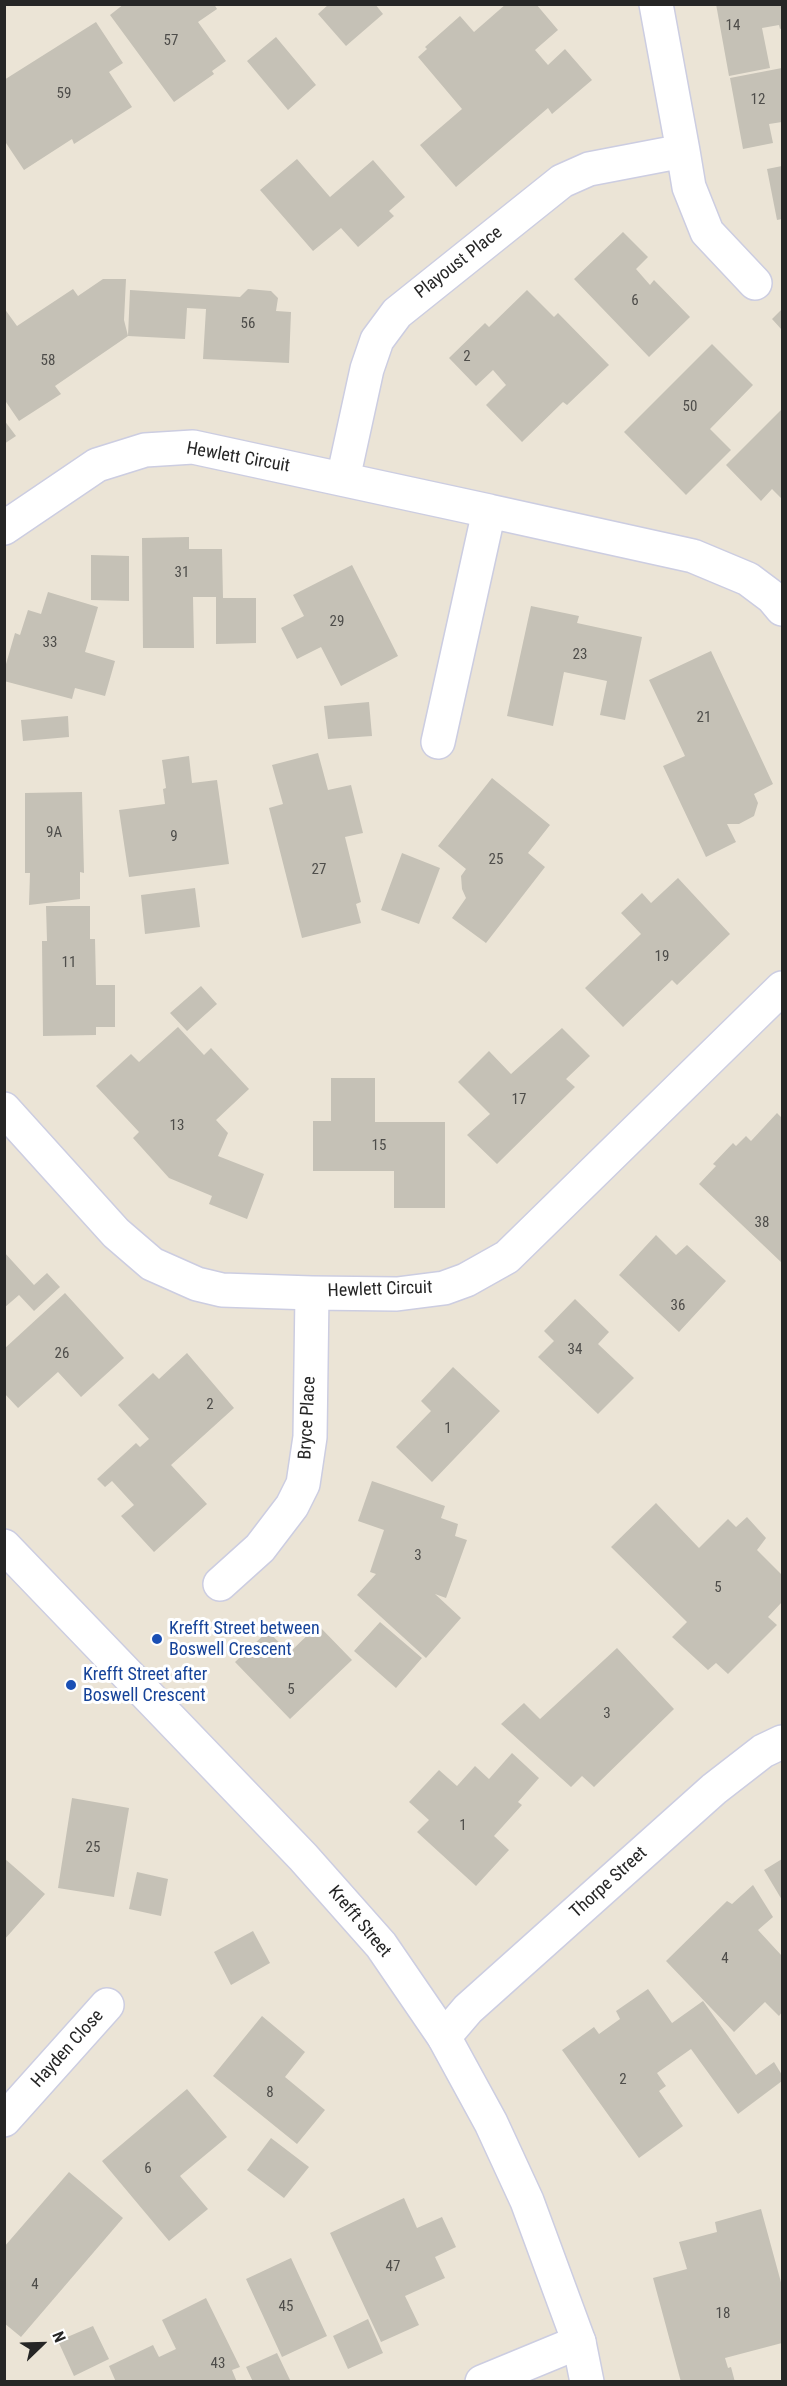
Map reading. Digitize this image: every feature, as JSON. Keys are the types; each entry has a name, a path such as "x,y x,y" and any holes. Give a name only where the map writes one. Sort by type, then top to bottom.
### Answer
{"street":[{"path":"656,4 689,187 707,232 755,283"},
{"name":"Playoust Place","path":"343,479 367,369 377,340 397,313 562,181 589,169 683,151"},
{"name":"Hewlett Circuit","path":"4,528 98,465 144,450 193,447 693,556 748,579 772,597 783,609"},
{"path":"438,742 489,511"},
{"name":"Hewlett Circuit","path":"4,1108 116,1233 152,1264 197,1284 222,1290 312,1293 397,1294 444,1288 466,1280 507,1257 783,988"},
{"name":"Bryce Place","path":"220,1584 260,1548 292,1506 303,1484 310,1437 312,1293"},
{"name":"Krefft Street","path":"4,1546 303,1857 381,1946 444,2037 491,2123 527,2201 579,2342 587,2382"},
{"name":"Thorpe Street","path":"444,2037 468,2009 714,1788 763,1751 783,1742"},
{"name":"Hayden Close","path":"4,2120 107,2005"},
{"path":"482,2382 579,2342"}],"building":[{"path":"124,4 214,4 217,9 198,22 226,61 212,71 214,74 174,102 110,15"},
{"path":"329,4 375,4 383,14 346,46 318,14"},
{"path":"506,4 536,4 558,30 535,50 548,65 565,49 592,80 552,114 548,108 456,187 420,145 462,109 418,57 427,49 425,47 460,16 474,32"},
{"path":"716,4 782,4 782,28 780,29 779,25 762,28 770,68 729,76"},
{"path":"96,22 123,63 109,72 132,107 74,144 72,139 24,170 4,140 4,80"},
{"path":"276,37 316,85 288,110 247,61"},
{"path":"782,68 782,122 769,124 773,143 743,149 730,78"},
{"path":"297,159 330,197 373,160 405,197 389,211 394,216 358,247 341,228 313,251 260,190"},
{"path":"782,166 782,219 777,220 767,169"},
{"path":"623,232 648,257 636,269 650,285 654,280 690,317 649,357 574,279"},
{"path":"103,279 126,279 124,320 128,336 55,386 61,394 19,421 4,399 4,308 17,326 73,289 78,296"},
{"path":"248,289 271,291 278,298 276,311 291,312 289,363 203,359 206,309 187,308 185,339 128,336 130,290 240,297"},
{"path":"527,290 554,317 558,313 609,365 567,405 563,402 522,442 486,405 506,385 493,370 476,386 449,358 485,323 489,327"},
{"path":"782,309 782,330 772,319"},
{"path":"712,344 753,385 710,429 731,450 686,495 624,432"},
{"path":"782,409 782,499 772,489 761,501 726,465"},
{"path":"4,420 16,436 4,444"},
{"path":"189,537 189,549 222,549 223,598 256,598 256,643 216,644 216,597 193,597 194,648 143,648 142,538"},
{"path":"91,555 129,556 129,601 91,600"},
{"path":"352,565 398,656 341,686 321,647 297,659 281,628 304,616 293,595"},
{"path":"48,592 98,607 85,652 115,661 105,696 75,688 72,699 4,681 4,671 15,633 20,635 28,610 41,614"},
{"path":"531,606 579,616 577,623 642,637 625,720 600,715 607,681 564,672 553,726 507,716"},
{"path":"711,651 773,784 754,794 758,803 754,816 739,824 727,824 736,842 706,857 663,766 685,756 649,680"},
{"path":"369,702 372,736 328,739 324,706"},
{"path":"68,716 69,737 23,741 21,720"},
{"path":"318,753 328,790 351,785 363,833 345,837 361,902 356,904 361,923 302,938 269,808 283,804 272,765"},
{"path":"189,756 192,783 217,780 229,864 129,877 119,810 165,804 163,789 166,788 162,760"},
{"path":"492,778 550,825 528,853 545,867 486,943 452,918 466,898 462,889 461,876 466,869 438,846"},
{"path":"82,792 84,873 80,872 80,899 29,905 30,873 25,873 25,793"},
{"path":"402,853 440,868 419,924 381,910"},
{"path":"678,878 730,934 677,985 672,980 623,1027 585,988 641,934 621,913 642,893 651,903"},
{"path":"195,888 200,927 145,934 141,895"},
{"path":"46,906 90,906 90,939 95,939 96,985 115,985 115,1027 96,1027 96,1035 43,1036 42,941 47,941"},
{"path":"201,986 217,1004 187,1031 170,1013"},
{"path":"178,1027 204,1055 211,1048 249,1089 216,1120 228,1133 218,1156 264,1174 247,1219 209,1204 212,1196 169,1178 133,1138 139,1132 96,1086 131,1054 139,1062"},
{"path":"562,1028 590,1056 566,1079 575,1087 497,1164 467,1135 490,1114 458,1082 489,1051 511,1074"},
{"path":"331,1078 375,1078 375,1122 445,1122 445,1208 394,1208 394,1171 313,1171 313,1121 331,1121"},
{"path":"777,1113 782,1118 782,1263 699,1184 716,1166 713,1164 733,1143 736,1146 746,1136 751,1141"},
{"path":"656,1235 676,1255 687,1245 726,1281 679,1332 619,1275"},
{"path":"4,1252 34,1285 47,1273 60,1287 34,1311 19,1295 4,1308"},
{"path":"65,1293 124,1358 81,1397 58,1372 18,1408 4,1393 4,1349"},
{"path":"575,1299 609,1332 598,1344 634,1378 598,1414 538,1357 554,1341 544,1331"},
{"path":"187,1353 234,1408 171,1465 207,1504 154,1552 121,1516 134,1505 112,1481 105,1487 97,1479 136,1443 140,1447 149,1439 118,1405 153,1373 159,1379"},
{"path":"453,1367 500,1411 432,1482 396,1447 431,1411 421,1401"},
{"path":"372,1481 445,1506 441,1518 458,1524 455,1536 467,1540 446,1598 435,1594 461,1618 426,1658 357,1595 376,1574 370,1572 384,1530 358,1521"},
{"path":"656,1503 699,1548 728,1519 736,1527 747,1517 766,1538 757,1550 782,1575 782,1602 768,1617 777,1625 728,1674 716,1663 708,1670 672,1637 687,1622 611,1547"},
{"path":"380,1622 422,1658 396,1688 354,1651"},
{"path":"318,1625 352,1660 290,1719 235,1662 268,1631 289,1653"},
{"path":"617,1648 674,1709 594,1787 582,1776 571,1787 501,1724 524,1703 540,1719"},
{"path":"512,1753 539,1778 518,1802 522,1805 494,1836 509,1850 476,1886 417,1832 429,1820 409,1802 439,1770 457,1786 475,1766 489,1779"},
{"path":"72,1798 129,1808 114,1897 58,1888"},
{"path":"4,1858 45,1894 4,1940"},
{"path":"782,1859 782,1900 764,1870"},
{"path":"137,1872 168,1879 161,1916 129,1909"},
{"path":"753,1885 773,1917 758,1930 782,1956 782,2012 779,2016 765,2002 734,2032 666,1961 727,1901 732,1904"},
{"path":"253,1931 270,1963 231,1985 214,1952"},
{"path":"648,1989 672,2023 703,2001 756,2075 774,2062 782,2075 782,2081 738,2114 691,2049 657,2073 666,2086 659,2091 683,2126 639,2158 562,2050 594,2027 599,2034 620,2019 616,2011"},
{"path":"262,2016 305,2052 285,2077 325,2110 297,2144 213,2076"},
{"path":"187,2089 227,2137 180,2176 208,2209 169,2241 102,2161"},
{"path":"271,2138 309,2167 284,2198 247,2170"},
{"path":"69,2172 123,2218 21,2337 4,2323 4,2247"},
{"path":"404,2198 417,2228 442,2217 456,2247 435,2257 445,2278 405,2296 419,2325 381,2342 330,2233"},
{"path":"761,2209 782,2286 782,2343 725,2358 728,2368 731,2367 735,2382 681,2382 653,2278 687,2269 679,2242 717,2232 715,2222"},
{"path":"291,2258 327,2336 282,2357 246,2279"},
{"path":"206,2298 240,2367 232,2370 237,2382 116,2382 109,2366 153,2345 159,2357 176,2349 162,2320"},
{"path":"368,2319 383,2353 348,2369 333,2336"},
{"path":"93,2326 109,2359 74,2376 58,2341"},
{"path":"277,2353 291,2382 253,2382 246,2367"}],"place":[{"name":"Krefft Street between Boswell Crescent","path":"157,1639"},
{"name":"Krefft Street after Boswell Crescent","path":"71,1685"}]}
